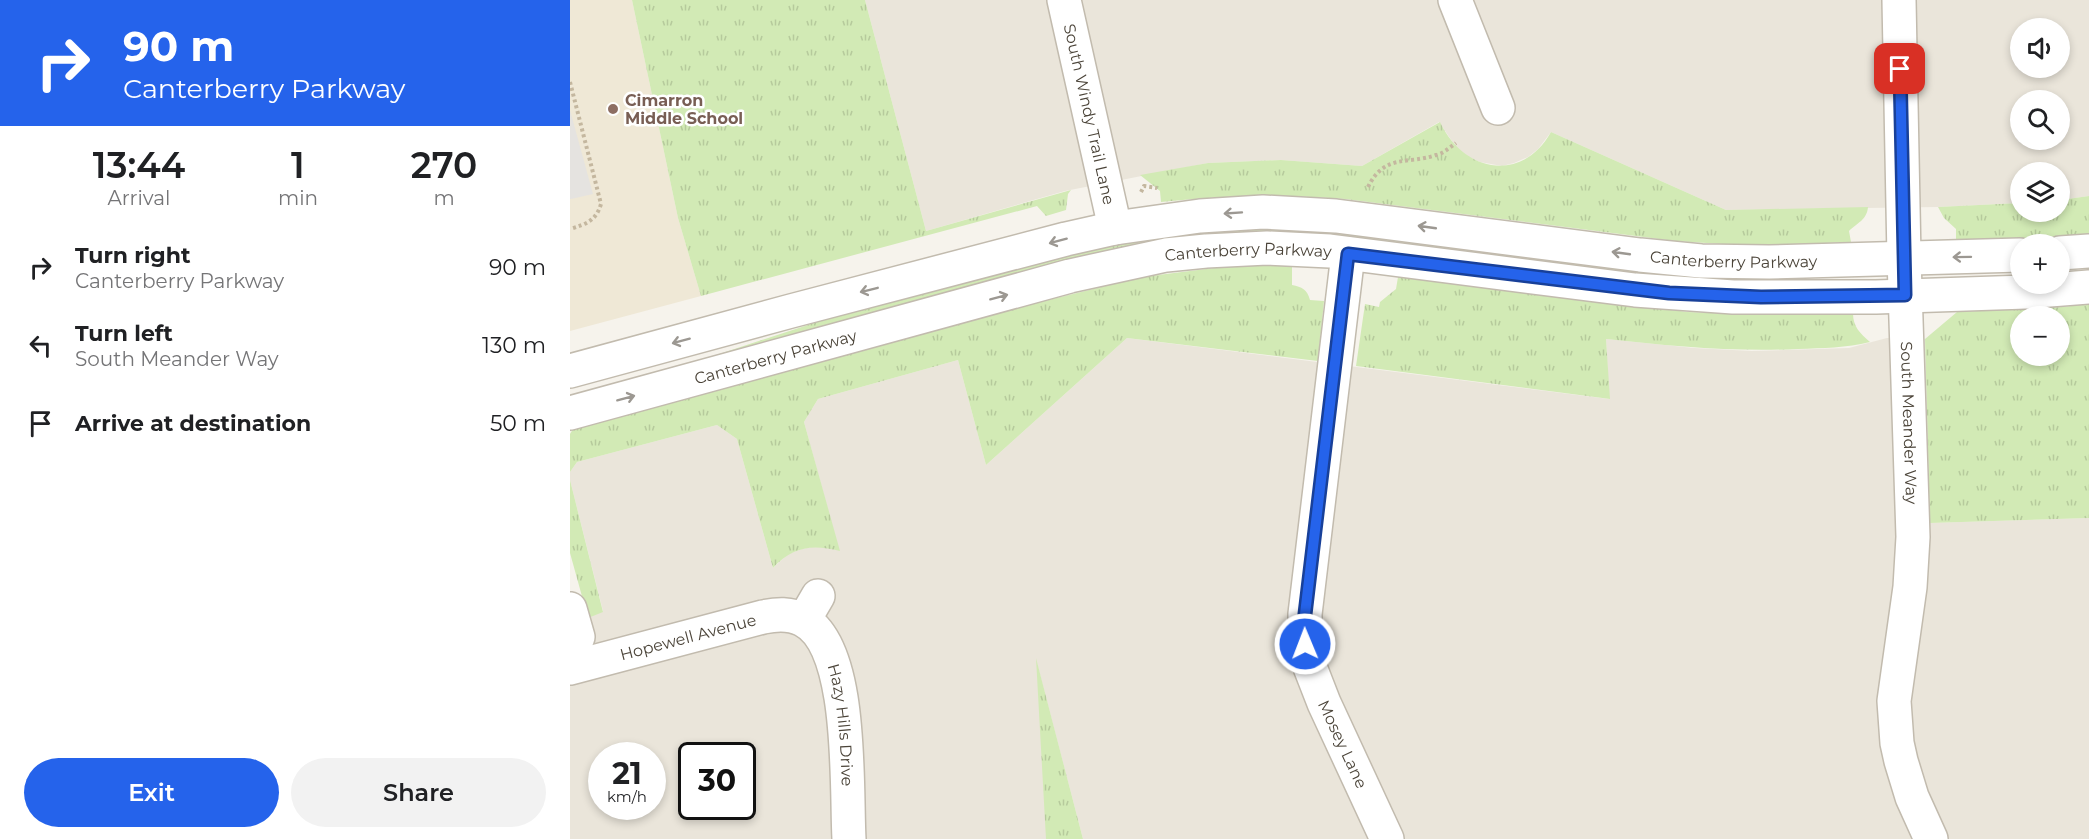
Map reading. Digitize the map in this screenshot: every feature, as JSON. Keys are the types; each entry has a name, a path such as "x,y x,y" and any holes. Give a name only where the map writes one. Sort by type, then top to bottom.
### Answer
{"street":[{"name":"South Windy Trail Lane","path":"1064,0 1115,228"},
{"path":"1455,0 1498,108"},
{"name":"South Meander Way","path":"1899,0 1913,537 1908,609 1896,682 1895,722 1897,743 1906,779 1919,815 1931,839"},
{"name":"Canterberry Parkway","path":"570,371 791,311 1115,228 1208,215 1282,213 1346,217 1690,260 1769,262 2010,255"},
{"name":"Canterberry Parkway","path":"570,413 1070,276 1140,260 1235,249 1292,249 1348,254 1669,293 1761,297 1905,295 2026,292 2089,287"},
{"path":"2070,252 2089,251"},
{"name":"Mosey Lane","path":"1348,254 1304,635 1310,667 1324,703 1387,839"},
{"name":"Hopewell Avenue","path":"570,668 763,617 811,608"},
{"name":"Hazy Hills Drive","path":"811,608 813,628 826,647 841,694 849,839"},
{"path":"570,609 578,638 570,655"}],"path":[{"path":"570,82 601,204 598,214 590,221 570,229"},
{"path":"1368,187 1372,179 1385,166 1395,161 1438,155 1456,143"}],"shaded area":[{"name":"Cimarron Middle School","path":"570,0 632,0 678,218 701,296 570,331"},
{"path":"865,0 2089,0 2089,196 2070,199 2070,162 2010,162 2010,203 1938,207 1726,210 1551,132 1538,149 1528,157 1514,163 1502,166 1480,162 1456,147 1439,122 1362,166 1281,160 1208,163 1065,191 926,231"},
{"path":"570,110 593,194 571,199 570,199"},
{"path":"1127,338 1609,399 1606,339 1752,351 1849,348 1887,338 1925,339 1930,523 2089,518 2089,839 1083,839 1037,663 1047,839 570,839 570,622 603,611 570,480 570,472 577,462 717,425 737,439 773,568 788,554 802,549 816,546 839,550 804,422 818,399 958,360 986,465"}],"green space":[{"path":"632,0 865,0 926,231 1071,190 1068,194 1066,210 1046,216 1037,206 701,296 678,218"},
{"path":"1440,122 1450,139 1463,152 1478,161 1493,165 1509,165 1525,159 1539,149 1551,132 1726,210 1868,207 1864,218 1849,231 1851,242 1754,246 1675,241 1345,199 1253,196 1161,202 1160,191 1140,175 1208,163 1281,160 1362,166"},
{"path":"2089,196 2089,234 2010,234 2010,239 1956,240 1956,229 1944,218 1938,207 2010,203 2010,222 2070,222 2070,199"},
{"path":"1222,222 1803,274 1688,279 1271,237 570,403 570,396 704,359 869,305 1057,254"},
{"path":"1292,264 1292,285 1304,289 1310,300 1324,301 1318,361 1127,338 986,465 958,360 818,399 804,422 840,551 820,548 803,549 780,561 773,568 737,439 717,425 577,462 570,472 570,434 576,424 947,325 1142,277 1222,267"},
{"path":"1398,277 1688,312 1763,315 1853,313 1860,333 1870,342 1834,347 1750,350 1606,339 1610,399 1356,366 1365,304 1379,307 1380,302 1396,289"},
{"path":"2089,304 2089,518 1930,523 1925,339 1957,312 2010,309 2010,366 2070,366 2070,306"},
{"path":"570,480 603,612 588,618 570,553"},
{"path":"1036,658 1083,839 1046,839"}],"place":[{"name":"Cimarron Middle School","path":"613,109"}],"route":[{"path":"1305,644 1305,614 1348,254 1669,293 1733,297 1905,295 1900,69"}]}
